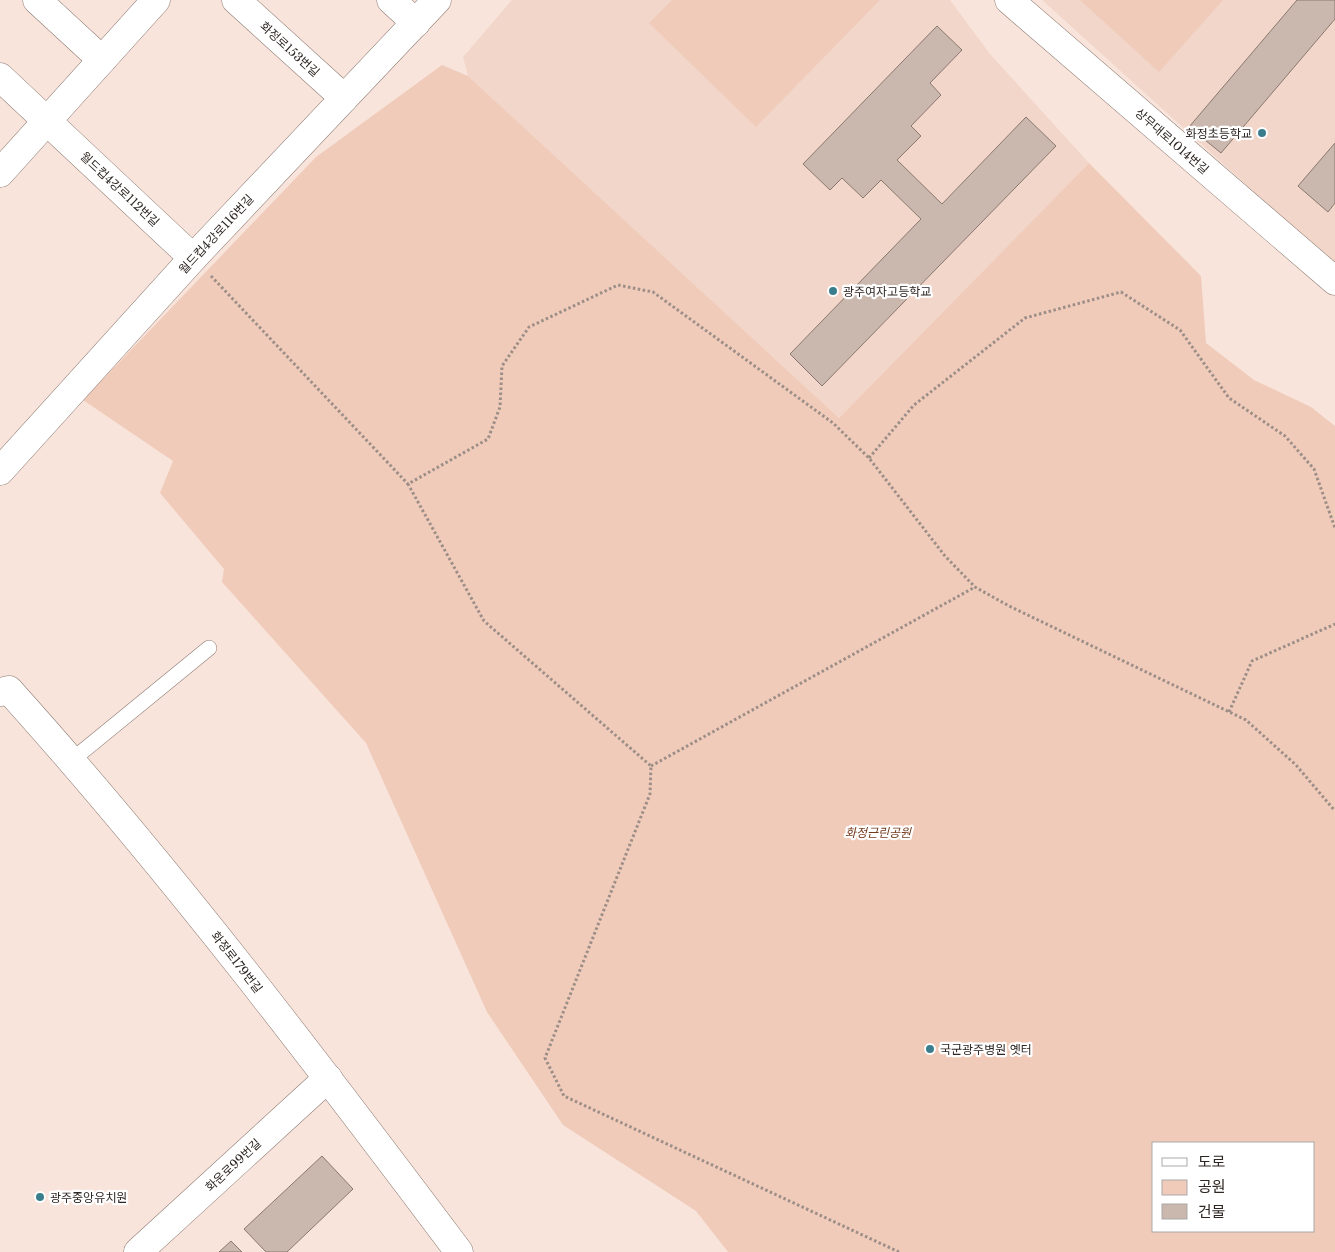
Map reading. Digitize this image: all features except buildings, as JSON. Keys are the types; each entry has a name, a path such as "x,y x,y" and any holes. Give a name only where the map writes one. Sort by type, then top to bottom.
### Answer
{"street":[{"path":"37,0 102,60"},
{"path":"0,173 156,0"},
{"name":"화정로153번길","path":"236,0 344,98"},
{"path":"391,0 416,23"},
{"name":"월드컵4강로116번길","path":"0,471 193,258 437,0"},
{"name":"상무대로1014번길","path":"1008,0 1335,281"},
{"name":"월드컵4강로112번길","path":"0,77 193,258"},
{"name":"화정로179번길","path":"3,685 72,760 189,900 328,1078 459,1252"},
{"name":"화운로99번길","path":"138,1252 328,1078"}],"lane":[{"path":"72,760 209,648"}],"path":[{"path":"193,258 408,484 484,622 651,766"},
{"path":"408,484 488,439 500,407 502,366 529,326 618,285 653,292 833,423 869,458 945,556 975,587 1009,606 1246,720 1296,765 1335,811"},
{"path":"869,458 914,405 1025,318 1121,292 1180,330 1229,398 1285,436 1314,469 1335,528"},
{"path":"651,766 975,587"},
{"path":"1229,712 1252,661 1335,624"},
{"path":"651,766 650,794 545,1058 564,1096 899,1252"}],"shaded area":[{"name":"광주여자고등학교","path":"512,0 950,0 990,54 1089,163 839,418 468,76 463,57"},
{"name":"화정초등학교","path":"1042,0 1335,0 1335,265"}],"green space":[{"path":"672,0 880,0 756,127 649,23"},
{"path":"1080,0 1223,0 1159,72"},
{"name":"화정근린공원","path":"442,65 468,76 839,418 1089,163 1201,276 1206,343 1254,380 1311,407 1335,426 1335,1252 728,1252 696,1211 563,1125 487,1012 366,743 222,582 224,569 160,493 173,461 83,400 316,157"}],"place":[{"name":"화정초등학교","path":"1262,133"},
{"name":"광주여자고등학교","path":"833,291"},
{"name":"국군광주병원 옛터","path":"930,1049"},
{"name":"광주중앙유치원","path":"40,1197"}]}
